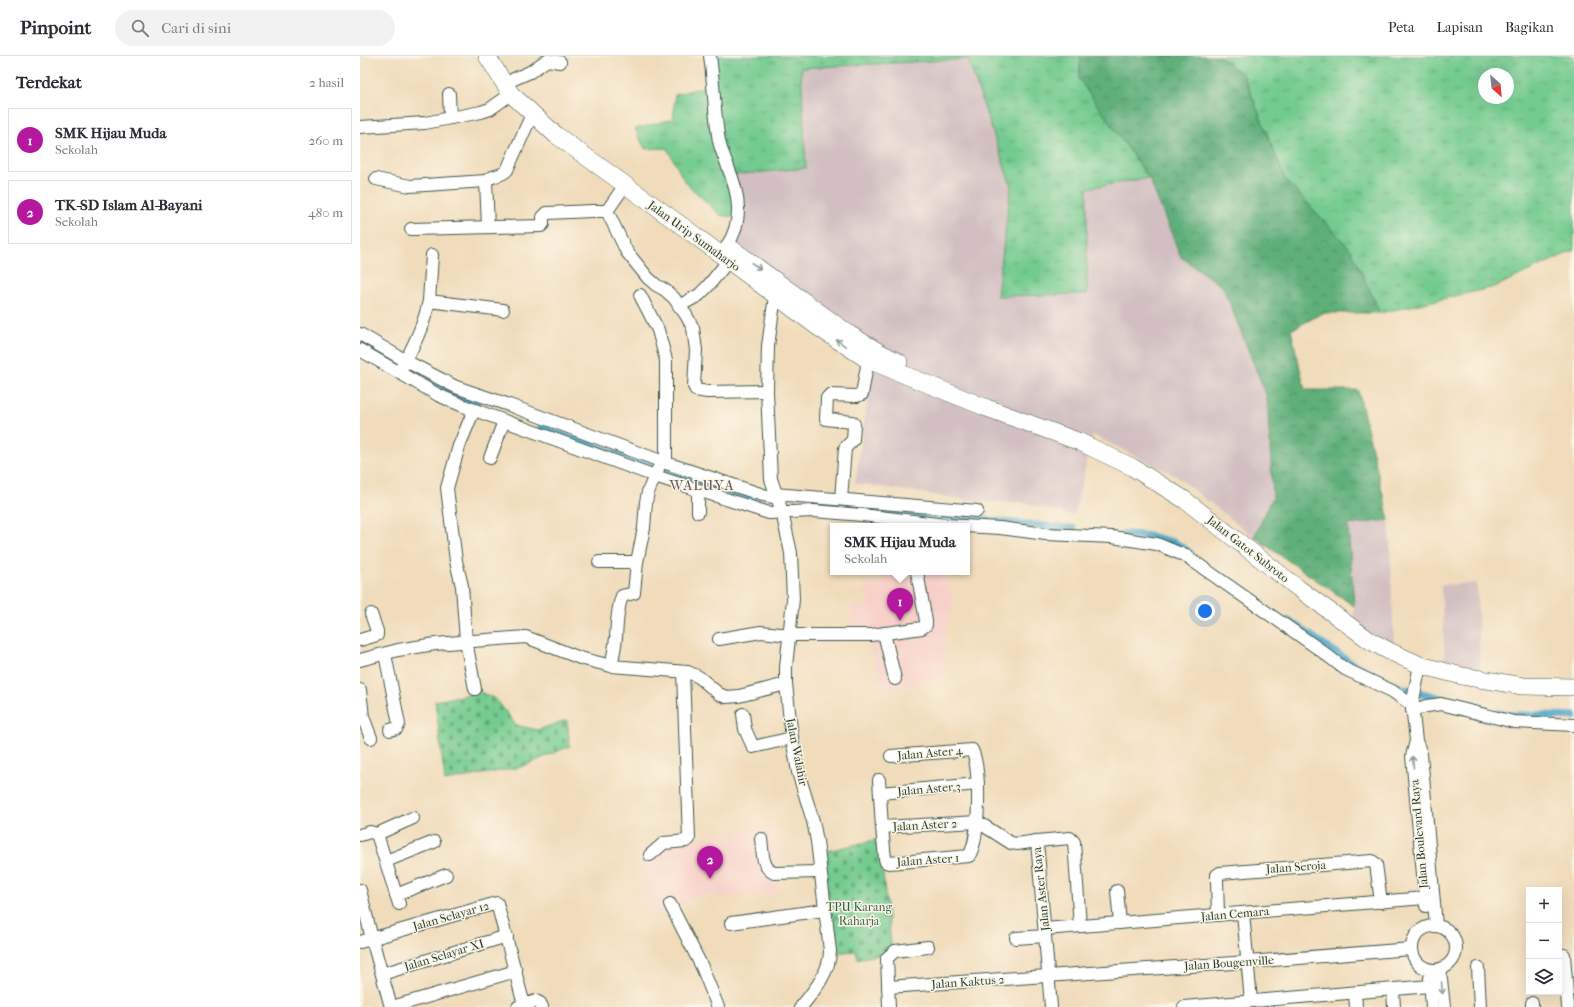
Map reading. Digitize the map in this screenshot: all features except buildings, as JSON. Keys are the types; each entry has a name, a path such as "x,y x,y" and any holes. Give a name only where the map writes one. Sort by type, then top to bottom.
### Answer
{"highway":[{"name":"Jalan Urip Sumaharjo","path":"487,56 513,87 532,114 556,135 625,185 849,334 928,380"},
{"name":"Jalan Urip Sumaharjo","path":"500,56 513,87 531,99 563,126 728,253 775,296 844,346 868,360 928,380"},
{"name":"Jalan Gatot Subroto","path":"928,380 1080,442 1138,471 1185,500 1298,588 1369,640 1389,651 1420,665 1462,676 1523,686 1574,687"},
{"name":"Jalan Gatot Subroto","path":"928,380 1084,432 1137,459 1185,488 1230,520 1317,590 1399,645 1426,655 1490,671 1525,676 1574,675"}],"street":[{"path":"679,306 699,295 708,286 728,253 738,219 739,207 734,184 724,160 719,142 710,56"},
{"path":"360,127 425,123 481,112 494,106 530,72 547,60 560,62"},
{"path":"449,94 450,118"},
{"path":"376,179 402,185 416,186 486,181 488,178 502,174 507,170 532,114"},
{"path":"486,181 488,227"},
{"path":"607,211 625,185"},
{"path":"411,230 541,226 543,224 543,217 547,213 607,211"},
{"path":"607,211 627,252 635,263 656,285 669,294 686,315 693,328 696,350 694,386 696,390 706,392 767,391"},
{"path":"402,366 420,332 425,319 429,301 432,255"},
{"path":"611,666 616,639 616,617 622,596 634,594 636,562 644,528 646,502 660,467 666,360 658,330 640,295"},
{"name":"Jalan Walahir","path":"775,296 770,323 768,346 767,391 772,479 791,553 793,599 786,667 786,684 792,738 798,772 814,821 818,841 830,960 824,974 812,994 801,1007"},
{"path":"429,301 503,310"},
{"path":"360,334 438,395 474,410 504,421 763,496 779,503 814,503 854,507 977,511"},
{"path":"360,350 456,387 503,402 660,467 698,491 769,513 779,503 814,503 841,499 854,507 936,523"},
{"path":"841,499 845,449 853,440 854,424 852,422 826,419 826,398 830,394 857,396 862,394 868,360"},
{"path":"474,410 459,446 448,488 456,561 462,592 466,641 475,689"},
{"path":"490,458 504,421"},
{"path":"698,491 698,512"},
{"path":"970,526 1000,528 1046,534 1140,540 1162,545 1186,556 1319,649 1345,669 1369,682 1392,691 1412,705 1427,706 1441,704 1514,722 1574,725"},
{"path":"599,562 636,562"},
{"path":"719,639 761,632 790,635 871,635 919,628 926,625 918,575"},
{"path":"360,640 377,635 371,614"},
{"path":"884,633 895,679"},
{"path":"360,660 398,650 466,641 526,637 580,658 611,666 683,672 699,677 719,694 726,696 739,696 786,684"},
{"path":"385,654 399,724 396,728 390,730"},
{"name":"Jalan Boulevard Raya","path":"1420,665 1412,705 1416,741 1421,757 1432,926"},
{"path":"650,855 664,843 686,841 689,839 683,672"},
{"path":"360,690 363,717 370,738"},
{"path":"743,714 744,729 753,747 792,738"},
{"name":"Jalan Boulevard Raya","path":"1416,741 1412,756 1425,898 1432,926"},
{"name":"Jalan Aster 4","path":"891,756 970,750 974,752 978,784"},
{"path":"978,784 978,822"},
{"name":"Jalan Aster 3","path":"879,786 978,784"},
{"name":"Jalan Aster 2","path":"879,786 882,828 978,822"},
{"path":"360,835 370,832 377,834 413,818"},
{"name":"Jalan Aster 1","path":"882,828 885,859 886,862 889,863 969,856 978,822"},
{"name":"Jalan Aster Raya","path":"978,822 1011,843 1037,841 1051,1007"},
{"path":"377,834 398,899 446,875"},
{"path":"1037,841 1070,838 1074,842 1080,926"},
{"path":"761,839 765,864 770,871 774,873 820,872"},
{"path":"386,861 434,842"},
{"name":"Jalan Seroja","path":"1218,915 1216,880 1217,875 1220,873 1372,861 1376,864 1381,902"},
{"path":"360,890 366,940 382,974 392,1007 516,971"},
{"path":"1117,891 1120,923"},
{"name":"Jalan Cemara","path":"1016,938 1080,926 1425,898"},
{"name":"Jalan Selayar 12","path":"366,940 497,903 507,936"},
{"path":"670,904 702,967 718,1007"},
{"path":"731,923 824,910"},
{"path":"1243,913 1248,962 1244,1004"},
{"path":"1432,926 1446,929 1453,936 1456,946 1455,956 1449,964 1435,970 1420,966 1414,959 1411,949 1413,939 1419,931 1432,926"},
{"path":"507,936 516,971 520,1006 536,1001 540,1003 542,1007"},
{"name":"Jalan Selayar XI","path":"382,974 507,936"},
{"path":"889,1007 887,958 895,951 928,948"},
{"name":"Jalan Bougenville","path":"1048,976 1411,949"},
{"path":"1564,955 1568,1007"},
{"path":"1478,968 1480,1007"},
{"path":"1432,1007 1430,986 1435,970"},
{"path":"1435,970 1444,1007"},
{"name":"Jalan Kaktus 2","path":"888,987 1048,976"},
{"path":"1184,1007 1317,1001 1355,993 1430,986"},
{"path":"1393,990 1394,1007"},
{"path":"1355,993 1356,1007"}],"shaded area":[{"path":"968,59 1011,186 997,296 1086,294 1087,187 1149,178 1181,257 1223,287 1267,397 1273,497 1254,537 1176,476 1093,435 1074,516 1021,502 980,502 855,483 875,351 731,249 744,219 732,175 806,168 801,68"},
{"path":"1389,520 1394,643 1353,627 1354,606 1348,525"},
{"path":"883,575 946,575 953,600 945,638 944,678 885,692 872,654 868,636 851,639 850,607 869,605 865,586 884,582"},
{"path":"1477,583 1480,669 1445,663 1441,585"},
{"path":"771,824 778,893 753,897 704,894 656,917 647,897 640,865 665,841 722,836"}],"green space":[{"path":"706,56 1081,56 1079,79 1149,178 1087,188 1087,294 997,296 1011,186 968,59 801,68 806,168 733,175 744,219 720,215 685,182 667,148 645,149 635,129 673,119 675,95 710,85"},
{"path":"1081,56 1219,56 1244,76 1285,179 1351,250 1380,313 1323,313 1291,330 1305,390 1358,390 1389,520 1348,525 1354,606 1254,537 1273,497 1267,397 1223,287 1181,257 1149,178 1079,79"},
{"path":"1219,56 1574,56 1574,250 1495,287 1380,313 1351,250 1285,179 1244,76"},
{"path":"480,692 496,699 516,725 537,730 567,720 570,746 521,767 445,781 435,701"},
{"name":"TPU Karang Raharja","path":"879,839 892,952 858,959 856,951 834,953 823,852"}],"waterway":[{"path":"360,343 446,392 477,405"},
{"path":"541,428 771,507 796,504 830,506 1073,529"},
{"path":"1124,534 1147,536 1175,543 1190,553"},
{"path":"1289,621 1352,664 1400,688 1451,701"},
{"path":"1499,713 1504,715 1574,716"}],"place":[{"name":"SMK Hijau Muda","path":"900,621"},
{"name":"TK-SD Islam Al-Bayani","path":"710,879"}],"district":[{"name":"WALUYA","path":"702,485"}]}
